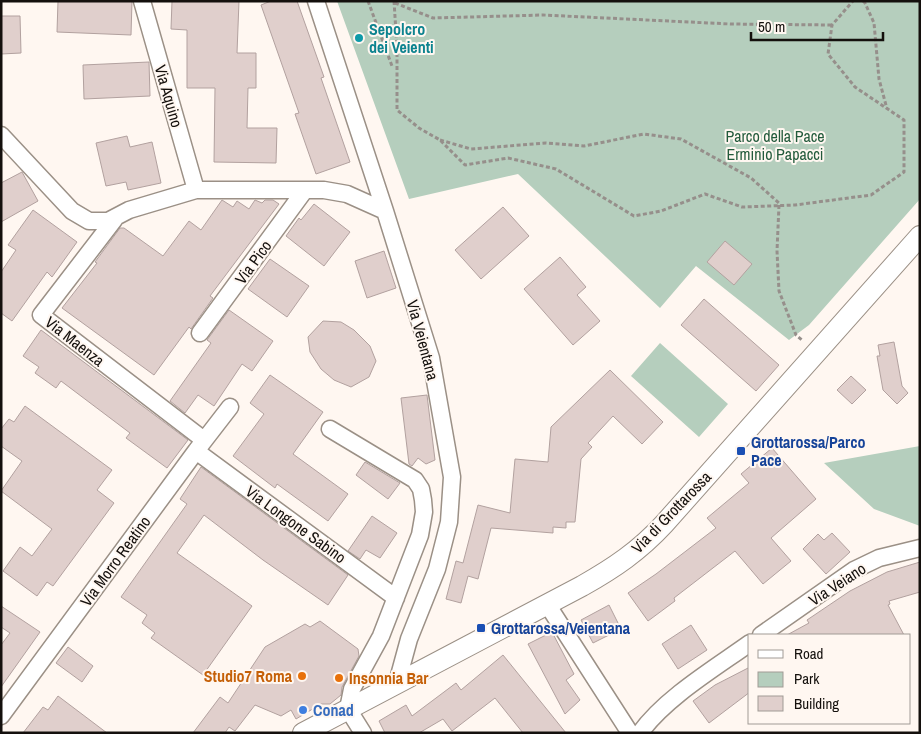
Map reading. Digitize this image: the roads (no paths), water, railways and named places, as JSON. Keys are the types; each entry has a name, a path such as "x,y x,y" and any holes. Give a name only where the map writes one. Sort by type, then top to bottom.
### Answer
{"street":[{"name":"Via Aquino","path":"142,1 196,190"},
{"name":"Via Veientana","path":"316,1 386,211 431,358 452,477 449,522 437,569 409,639 397,683"},
{"path":"1,135 78,216 95,222 114,220 129,210 196,190 324,190 347,194 386,211"},
{"name":"Via Pico","path":"200,334 305,190"},
{"name":"Via Maenza","path":"114,220 42,315 200,446"},
{"name":"Via di Grottarossa","path":"303,733 613,568 648,540 920,236"},
{"name":"Via Morro Reatino","path":"1,716 230,407"},
{"path":"330,430 415,480 421,490 424,512 420,535 396,598 376,645 352,689 348,709 363,733"},
{"name":"Via Longone Sabino","path":"200,446 396,598"},
{"name":"Via Veiano","path":"762,634 854,570 879,558 920,548"},
{"path":"547,604 630,733"},
{"path":"640,733 651,720 684,691 748,644"}],"place":[{"name":"Sepolcro dei Veienti","path":"359,38"},
{"name":"Grottarossa/Parco Pace","path":"741,451"},
{"name":"Grottarossa/Veientana","path":"481,628"},
{"name":"Studio7 Roma","path":"302,676"},
{"name":"Insonnia Bar","path":"339,678"},
{"name":"Conad","path":"303,710"}],"park label":[{"name":"Parco della Pace Erminio Papacci","path":"775,145"}]}
